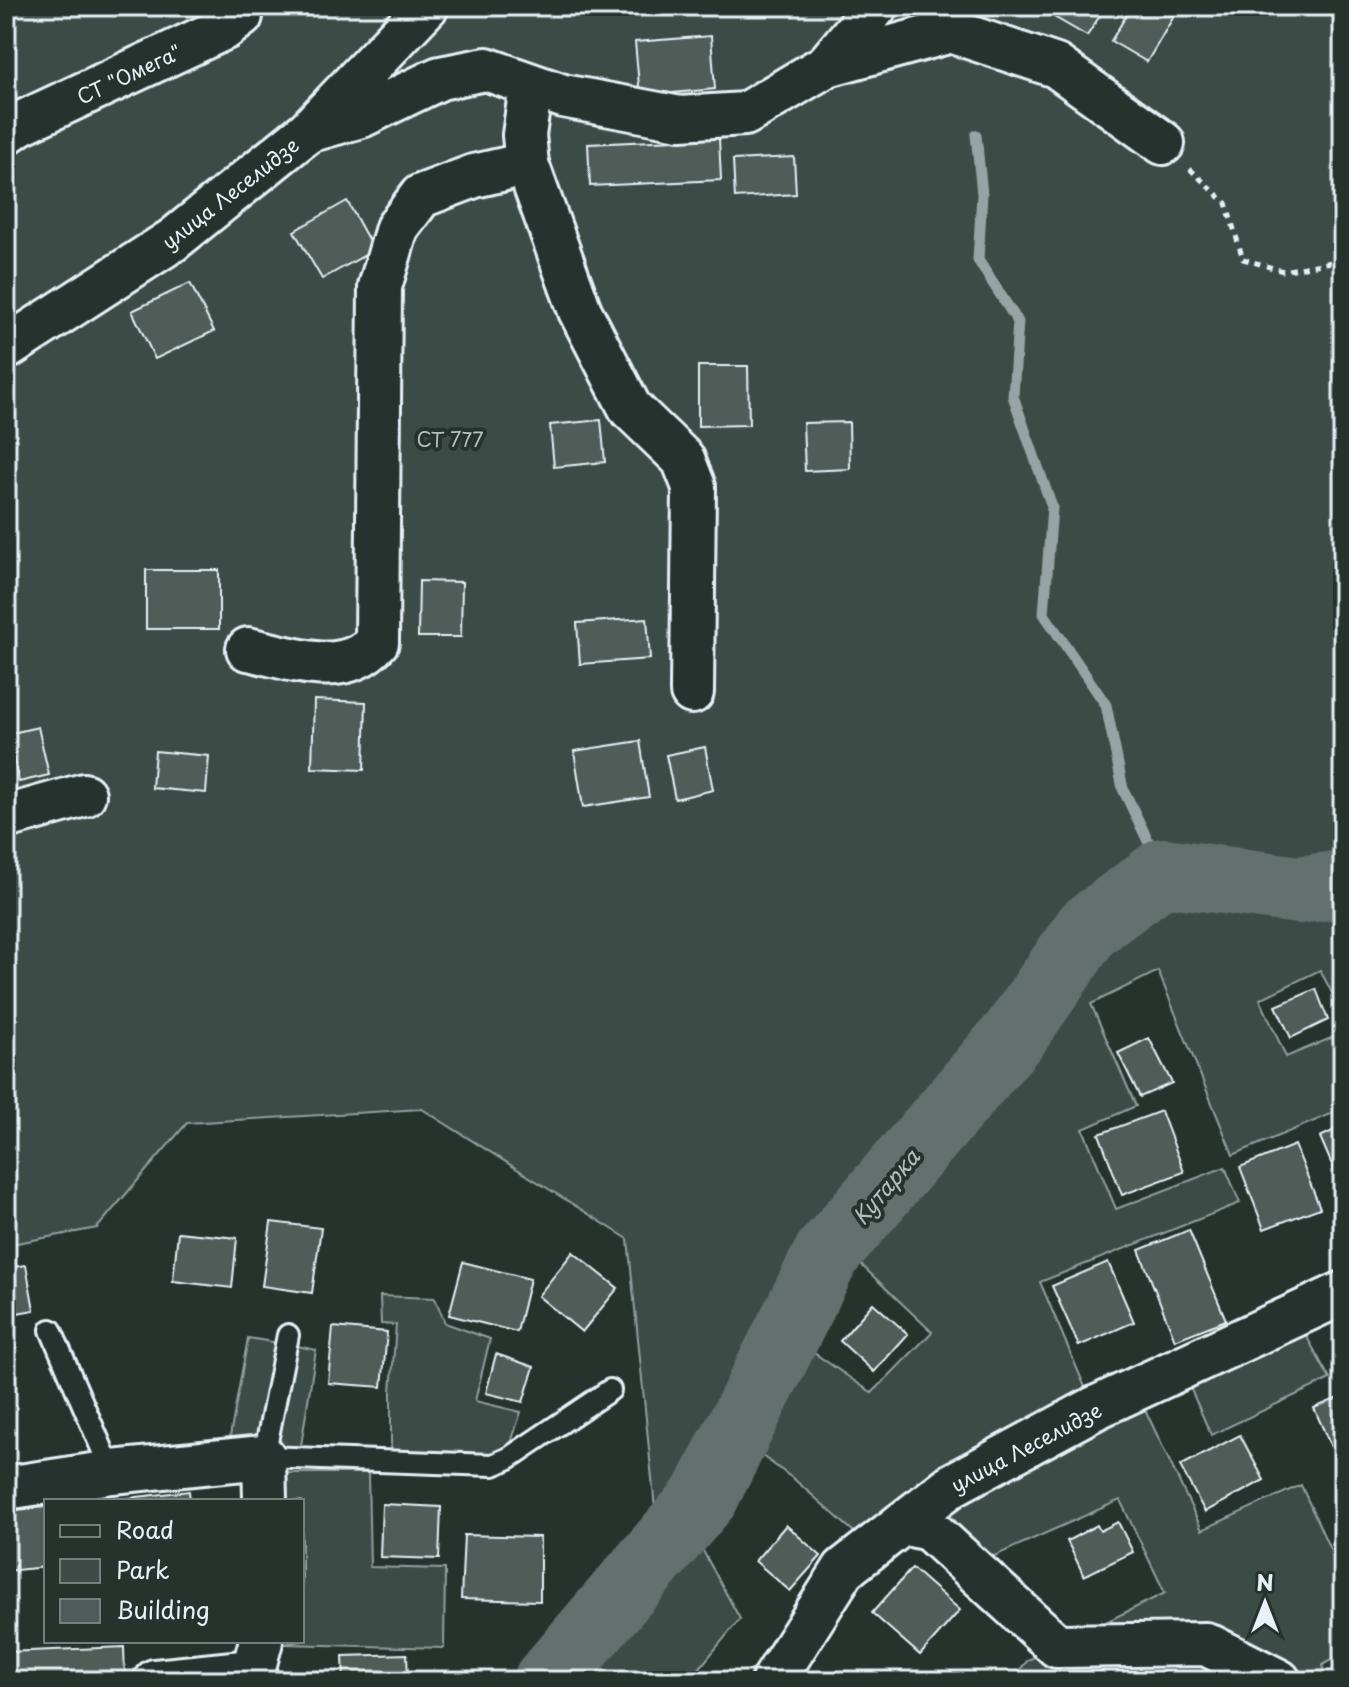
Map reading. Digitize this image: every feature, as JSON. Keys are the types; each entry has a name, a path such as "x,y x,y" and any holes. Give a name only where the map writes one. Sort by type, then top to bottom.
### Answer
{"street":[{"name":"СТ \"Омега\"","path":"6,133 225,28 241,16 242,6"},
{"name":"улица Леселидзе","path":"6,348 173,240 308,131 427,6"},
{"path":"827,65 876,6"},
{"path":"308,131 361,116 440,78 486,69 563,96 680,118 745,114 827,65 951,31 1056,66 1163,143"},
{"path":"531,86 524,135 527,164 587,325 630,408 683,459 694,487 692,692"},
{"path":"248,649 333,666 364,657 377,642 380,287 397,228 421,196 474,176 527,164"},
{"path":"6,817 84,795"},
{"name":"улица Леселидзе","path":"773,1681 844,1569 952,1485 1095,1408 1343,1293"},
{"path":"6,1488 112,1472 264,1457 265,1499"},
{"path":"903,1523 929,1529 1057,1646 1206,1644 1279,1681"},
{"path":"155,1681 253,1671 260,1643"}],"lane":[{"path":"51,1330 112,1472"},
{"path":"288,1335 264,1457 493,1465 509,1458 610,1390"}],"path":[{"path":"1163,143 1226,203 1243,259 1283,271 1343,260"}],"green space":[{"name":"СТ 777","path":"6,6 1343,6 1343,1014 1320,970 1260,999 1286,1057 1343,1033 1343,1109 1233,1155 1158,971 1091,1004 1136,1106 1083,1129 1116,1209 1225,1167 1240,1203 1040,1282 1088,1394 863,1540 795,1480 754,1450 801,1344 872,1393 932,1332 854,1258 826,1285 780,1297 683,1497 655,1509 628,1239 422,1109 187,1123 97,1228 6,1245"},
{"path":"380,1296 435,1298 445,1323 490,1339 475,1401 521,1412 511,1443 493,1456 391,1454 391,1391 396,1325 381,1324"},
{"path":"1302,1328 1330,1379 1211,1435 1188,1383"},
{"path":"248,1338 279,1343 257,1447 229,1442"},
{"path":"293,1345 316,1350 300,1452 274,1449"},
{"path":"1141,1401 1202,1530 1301,1485 1343,1578 1343,1653 1323,1665 1325,1681 1010,1681 1028,1660 1165,1593 1120,1500 990,1558 947,1512"},
{"path":"273,1473 368,1473 370,1567 445,1569 444,1648 282,1644 304,1643 304,1499 275,1499"},
{"path":"702,1549 740,1619 689,1681 588,1681"}],"building":[{"path":"1035,6 1106,6 1087,36"},
{"path":"1132,6 1157,6 1174,16 1147,62 1111,41"},
{"path":"711,36 715,89 640,96 635,42"},
{"path":"719,138 721,180 590,186 588,144"},
{"path":"794,157 796,194 735,198 733,160"},
{"path":"347,201 374,250 322,279 294,231"},
{"path":"190,283 214,331 155,359 132,311"},
{"path":"698,366 748,366 749,425 698,426"},
{"path":"601,420 605,462 554,467 550,425"},
{"path":"849,422 850,469 805,471 803,423"},
{"path":"146,570 219,570 219,629 146,629"},
{"path":"419,581 462,582 461,637 418,637"},
{"path":"647,618 650,659 580,664 577,623"},
{"path":"314,700 366,702 364,770 312,768"},
{"path":"38,727 49,775 19,782 8,734"},
{"path":"640,741 649,797 583,807 574,751"},
{"path":"705,747 713,790 675,799 666,755"},
{"path":"155,751 209,756 206,793 152,788"},
{"path":"1316,989 1328,1020 1291,1038 1276,1006"},
{"path":"1149,1038 1172,1083 1140,1097 1118,1053"},
{"path":"1161,1111 1184,1172 1122,1195 1099,1134"},
{"path":"1343,1126 1343,1188 1342,1188 1320,1137"},
{"path":"1295,1145 1320,1208 1264,1229 1240,1167"},
{"path":"271,1222 321,1228 312,1293 262,1286"},
{"path":"1189,1230 1226,1320 1175,1340 1139,1250"},
{"path":"178,1232 237,1238 232,1288 173,1281"},
{"path":"573,1252 618,1288 582,1332 538,1296"},
{"path":"463,1262 530,1279 517,1332 449,1315"},
{"path":"1108,1262 1134,1322 1079,1346 1052,1286"},
{"path":"26,1265 34,1310 6,1315 6,1268"},
{"path":"873,1303 908,1334 874,1372 840,1341"},
{"path":"333,1327 387,1332 382,1387 328,1383"},
{"path":"496,1354 534,1367 523,1402 486,1393"},
{"path":"1343,1396 1343,1453 1335,1456 1314,1408"},
{"path":"1240,1435 1264,1480 1205,1512 1180,1466"},
{"path":"189,1491 190,1499 119,1499"},
{"path":"1343,1495 1343,1526 1332,1499"},
{"path":"382,1504 441,1507 439,1559 380,1557"},
{"path":"44,1507 44,1567 6,1571 6,1511"},
{"path":"1118,1522 1133,1552 1084,1576 1067,1541 1097,1525 1100,1531"},
{"path":"786,1525 821,1556 790,1591 755,1561"},
{"path":"464,1535 540,1537 540,1601 461,1599"},
{"path":"912,1568 960,1610 920,1655 872,1613"},
{"path":"124,1647 125,1675 6,1681 6,1652"},
{"path":"407,1654 408,1681 344,1681 343,1656"}],"waterway":[{"path":"976,135 982,194 978,260 1018,322 1013,396 1052,507 1044,614 1106,705 1123,789 1163,872"},
{"name":"Кутарка","path":"547,1681 705,1497 827,1254 1016,1033 1088,928 1163,872 1299,890 1343,884"}]}
